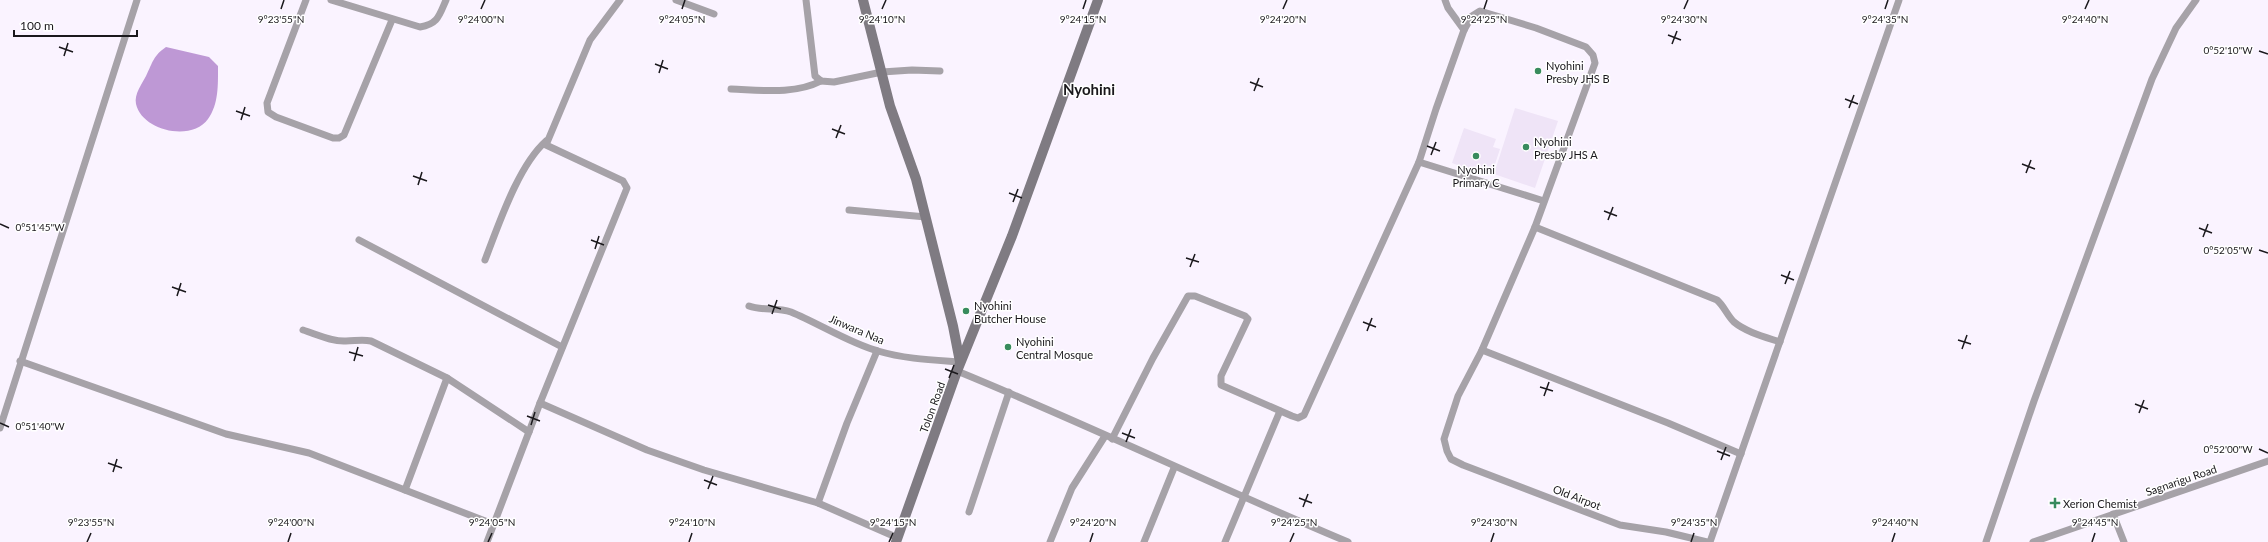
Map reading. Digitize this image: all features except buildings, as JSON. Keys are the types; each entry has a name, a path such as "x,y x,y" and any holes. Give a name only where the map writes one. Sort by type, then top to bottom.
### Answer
{"main road":[{"path":"863,0 890,106 916,179 926,217 959,366"},
{"name":"Tolon Road","path":"897,540 959,366 1012,236 1098,0"}],"street":[{"path":"0,428 20,361 137,0"},
{"path":"306,0 268,103 268,112 276,117 333,138 339,138 344,135 392,20"},
{"path":"330,0 392,20 420,27 431,25 438,19 446,0"},
{"path":"485,260 510,197 538,149 546,141 590,40 620,0"},
{"path":"676,0 714,14"},
{"path":"806,0 815,76 821,81"},
{"path":"1445,0 1448,8 1464,30"},
{"path":"1709,542 1899,0"},
{"path":"1986,542 2037,394 2152,79 2176,28 2196,0"},
{"path":"1050,542 1072,488 1109,438 1188,296 1195,296 1245,316 1248,319 1221,376 1221,385 1298,418 1304,415 1420,162 1436,109 1464,30 1472,16 1480,11 1586,47 1593,55 1595,63 1535,227 1482,350 1654,417 1741,454"},
{"path":"731,89 770,91 810,87 821,81 834,82 882,72 912,70 940,71"},
{"path":"488,542 493,524 540,403 627,185 623,181 549,147 546,141"},
{"path":"1420,162 1544,201"},
{"path":"849,210 926,217"},
{"path":"1535,227 1716,300 1724,306 1735,322 1755,334 1780,342"},
{"path":"359,240 562,347"},
{"name":"Jinwara Naa","path":"749,306 756,309 767,308 790,312 877,351 959,366 1009,392 1174,468 1348,542"},
{"path":"303,330 336,340 346,341 361,339 371,341 447,378 529,432"},
{"name":"Old Airpot","path":"1482,350 1458,396 1444,439 1451,459 1596,517 1620,525 1666,532 1709,542"},
{"path":"818,504 847,423 877,351"},
{"path":"20,361 226,434 309,453 493,524"},
{"path":"405,490 447,378"},
{"path":"969,512 1009,392"},
{"path":"540,403 675,460 818,504 897,540"},
{"path":"1225,542 1242,498 1280,411"},
{"name":"Sagnarigu Road","path":"2033,542 2267,460"},
{"path":"1144,542 1174,468"},
{"path":"2113,514 2124,542"}],"shaded area":[{"path":"166,47 209,57 218,66 217,94 212,113 201,126 191,130 168,130 157,127 140,113 136,104 137,93 154,60 158,53"},
{"name":"Nyohini Presby JHS A","path":"1515,108 1558,121 1535,188 1494,174"},
{"name":"Nyohini Primary C","path":"1464,128 1496,139 1493,147 1500,149 1492,173 1485,170 1482,174 1452,163"}],"place":[{"name":"Nyohini Presby JHS B","path":"1538,71"},
{"name":"Nyohini Presby JHS A","path":"1526,147"},
{"name":"Nyohini Primary C","path":"1476,156"},
{"name":"Nyohini Butcher House","path":"966,311"},
{"name":"Nyohini Central Mosque","path":"1008,347"},
{"name":"Xerion Chemist","path":"2055,503"}],"district":[{"name":"Nyohini","path":"1089,89"}]}
